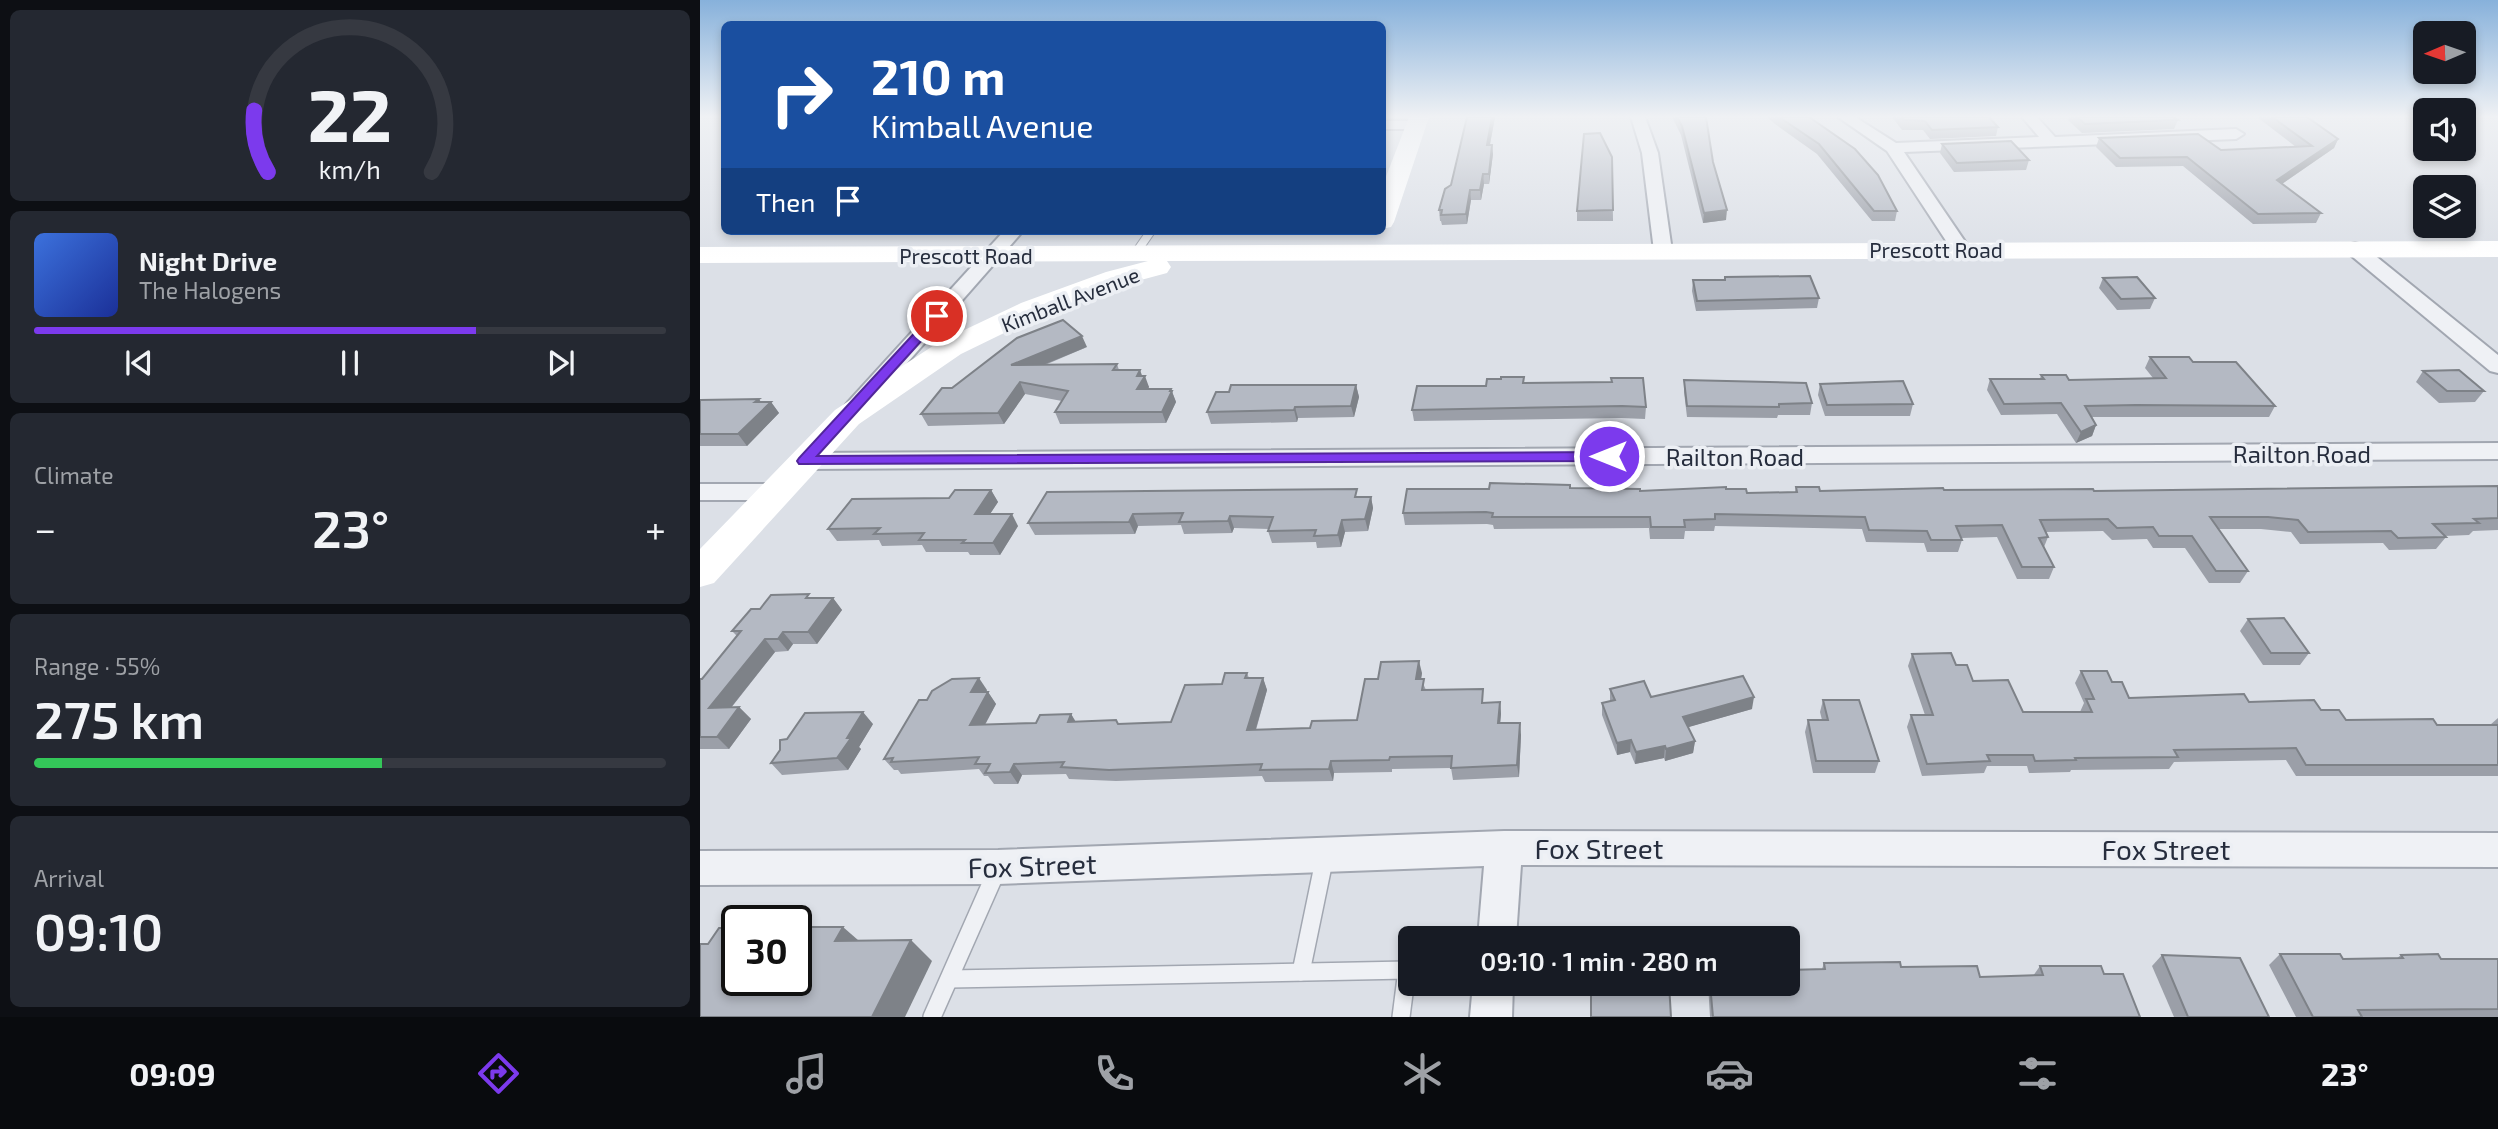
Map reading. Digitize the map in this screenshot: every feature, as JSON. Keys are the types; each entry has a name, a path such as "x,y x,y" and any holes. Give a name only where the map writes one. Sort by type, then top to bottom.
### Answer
{"main road":[{"path":"1387,192 1399,164"},
{"path":"1266,254 1318,235"},
{"name":"Prescott Road","path":"700,255 1266,254 1377,242 1663,250 2498,249"},
{"name":"Kimball Avenue","path":"700,573 848,416 950,348 1031,309 1115,278 1167,264 1232,254"}],"street":[{"path":"1652,164 1663,250"},
{"path":"1904,164 1961,249"},
{"name":"Kimball Avenue","path":"848,416 1010,235"},
{"path":"2355,249 2498,366"},
{"name":"Railton Road","path":"804,461 2498,452"},
{"path":"700,492 776,492"},
{"path":"1498,926 1504,848"},
{"name":"Fox Street","path":"700,868 998,867 1504,848 2498,850"},
{"path":"1491,1017 1492,996"}],"lane":[{"path":"1135,254 1148,235"},
{"path":"1301,972 1326,854"},
{"path":"932,1017 998,867"},
{"path":"950,979 1407,970 1401,1017"}],"building":[{"path":"1456,164 1490,164 1489,174 1483,174 1480,190 1470,190 1466,214 1441,215 1442,210 1439,210 1445,189 1451,185"},
{"path":"1581,164 1612,164 1613,210 1577,211"},
{"path":"1692,164 1714,164 1727,210 1704,213"},
{"path":"1836,164 1869,164 1878,175 1897,211 1874,211"},
{"path":"2196,164 2300,164 2277,180 2321,213 2258,214"},
{"path":"1810,276 1819,298 1697,301 1693,280 1725,280 1725,277"},
{"path":"2137,277 2155,298 2121,299 2103,278"},
{"path":"1063,320 1082,336 1011,365 1117,364 1113,370 1140,370 1137,376 1145,376 1137,389 1171,389 1162,412 1055,412 1068,391 1020,382 998,413 921,414 942,388 952,388 1017,338"},
{"path":"2150,357 2189,357 2193,362 2236,362 2275,406 2085,406 2096,425 2081,432 2061,403 2004,404 1990,379 2044,379 2041,375 2066,375 2069,380 2166,378"},
{"path":"2459,370 2484,391 2447,391 2423,371"},
{"path":"1524,377 1523,383 1612,382 1611,378 1643,378 1646,407 1412,410 1417,386 1486,386 1487,379"},
{"path":"1684,380 1806,383 1812,403 1779,404 1779,407 1687,406"},
{"path":"1903,381 1913,404 1827,405 1820,384"},
{"path":"1231,385 1356,385 1351,406 1207,412 1216,392 1229,392"},
{"path":"759,399 755,402 771,402 738,434 700,434 700,400"},
{"path":"1490,483 1570,485 1570,488 1640,491 1726,487 1746,489 1747,493 1797,492 1796,487 1819,487 1820,491 1943,488 2094,491 2498,486 2498,518 2474,519 2479,523 2433,524 2446,537 2398,538 2391,531 2308,532 2298,520 2210,517 2248,571 2216,571 2192,536 2159,536 2153,527 2117,528 2108,519 2040,520 2048,537 2039,538 2054,567 2022,567 2002,525 1956,526 1962,540 1931,540 1927,531 1869,530 1865,517 1715,514 1715,519 1684,520 1685,527 1651,527 1650,517 1492,517 1493,513 1486,512 1403,513 1407,489 1489,489"},
{"path":"1357,489 1355,497 1371,497 1365,519 1342,520 1338,535 1314,536 1316,530 1268,531 1273,517 1230,516 1228,521 1179,522 1183,513 1133,514 1129,522 1028,523 1047,492"},
{"path":"955,490 991,490 975,514 1012,514 993,543 919,540 924,533 874,534 880,528 828,529 852,499 949,498"},
{"path":"809,594 806,598 833,598 808,632 783,632 778,639 765,639 709,708 739,707 717,737 700,737 700,679 741,631 732,631 751,609 760,609 771,595"},
{"path":"2284,618 2309,653 2271,653 2248,619"},
{"path":"1951,653 1956,665 1967,665 1973,681 2008,680 2023,712 2092,712 2086,699 2094,699 2081,671 2107,671 2112,682 2122,682 2129,698 2244,694 2249,702 2314,700 2321,710 2339,710 2346,720 2433,719 2437,725 2498,725 2498,765 2306,765 2296,748 2174,750 2178,757 2035,761 2033,755 1987,755 1990,761 1927,764 1911,715 1933,715 1912,654"},
{"path":"1419,661 1416,679 1424,679 1422,690 1483,689 1482,703 1500,702 1498,723 1520,723 1517,765 1451,768 1452,756 1331,761 1329,769 1260,770 1262,764 1109,770 1061,767 1064,762 1014,764 1010,772 985,773 990,764 975,764 979,757 891,762 893,758 884,759 919,700 927,700 932,691 952,679 979,678 971,692 988,692 970,725 1036,723 1040,715 1071,714 1068,722 1116,720 1118,724 1171,722 1185,685 1222,684 1225,673 1247,673 1245,678 1263,678 1247,730 1310,728 1312,721 1357,720 1365,679 1378,679 1381,662"},
{"path":"1743,676 1754,697 1683,717 1695,741 1666,749 1665,746 1636,752 1631,740 1617,743 1602,703 1615,700 1610,689 1644,681 1651,697"},
{"path":"1823,700 1859,700 1879,761 1816,761 1808,720 1828,720"},
{"path":"863,712 847,738 851,738 837,758 771,763 780,750 780,740 787,739 805,713"},
{"path":"812,927 843,927 835,941 911,940 872,1017 700,1017 700,944 708,944 719,928 721,996 812,996"},
{"path":"2280,954 2340,954 2343,959 2403,958 2401,955 2438,954 2441,959 2498,959 2498,1009 2358,1010 2362,1017 2313,1017"},
{"path":"2162,955 2240,958 2269,1017 2188,1017"},
{"path":"1900,962 1901,967 1977,966 1980,977 2043,975 2040,966 2101,966 2104,974 2123,974 2140,1017 1713,1017 1711,996 1800,996 1800,970 1825,969 1824,963"},
{"path":"1591,996 1670,996 1671,1017 1591,1017"}],"route":[{"path":"937,316 804,461 1609,456"}]}
